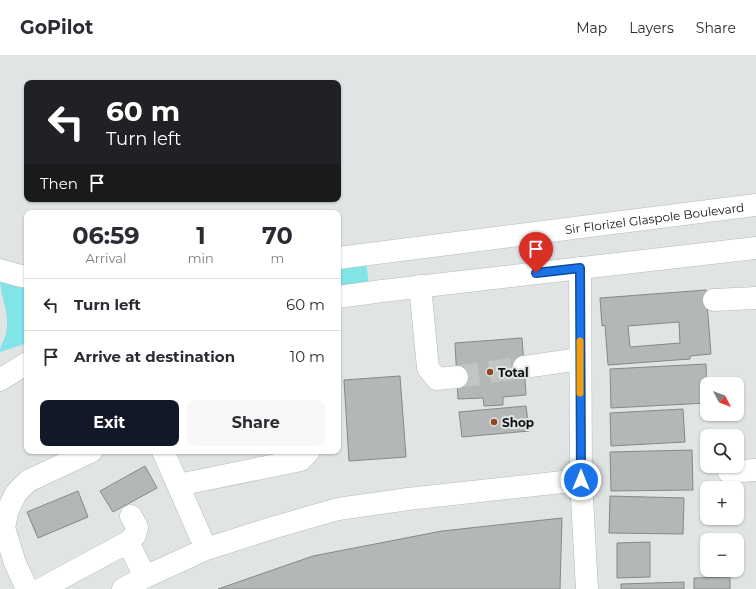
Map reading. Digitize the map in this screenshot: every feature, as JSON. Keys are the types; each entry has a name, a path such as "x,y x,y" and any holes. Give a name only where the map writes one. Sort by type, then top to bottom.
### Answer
{"main road":[{"name":"Sir Florizel Glaspole Boulevard","path":"341,258 756,206"},
{"path":"341,297 420,286 756,248"},
{"path":"580,268 581,480 587,589"},
{"path":"0,270 24,276"},
{"path":"420,286 428,368 437,379 457,377"},
{"path":"714,300 756,298"},
{"path":"524,368 580,360"},
{"path":"0,380 24,365"},
{"path":"26,589 15,563 4,528 7,512 16,493 28,481 86,454"},
{"path":"164,454 206,549"},
{"path":"178,485 301,460 306,454"},
{"path":"744,471 756,470"},
{"path":"123,589 144,577 206,549 338,509 408,499 581,480"},
{"path":"41,589 128,542 134,535 137,526 131,516"},
{"path":"128,542 144,577"}],"shaded area":[{"path":"366,261 369,285 341,288 341,267"},
{"path":"0,280 24,287 24,344 0,352 7,327 6,311"}],"building":[{"path":"706,290 711,354 690,356 690,359 608,365 605,325 602,326 600,298","holes":["679,322 680,343 630,347 628,326"]},
{"name":"Total","path":"522,338 526,395 503,397 503,405 484,406 483,398 458,399 455,343"},
{"path":"706,364 706,377 700,377 700,403 611,408 610,369"},
{"path":"400,376 406,457 349,461 344,380"},
{"name":"Shop","path":"526,406 529,431 462,437 459,412"},
{"path":"683,409 685,442 611,446 610,413"},
{"path":"692,450 693,490 611,491 610,452"},
{"path":"145,466 157,488 113,512 100,491"},
{"path":"78,491 88,517 38,538 27,512"},
{"path":"610,496 684,498 683,534 609,533"},
{"path":"562,518 560,589 218,589 313,556 442,531"},
{"path":"650,542 650,577 617,578 617,543"},
{"path":"730,577 730,589 694,589 694,578"},
{"path":"684,582 684,589 621,589 621,584"}],"tunnel":[{"path":"457,377 524,367"}],"slow traffic":[{"path":"580,341 580,393"}],"place":[{"name":"Total","path":"490,372"},
{"name":"Shop","path":"494,422"}],"route":[{"path":"536,273 580,268 581,480"}]}
